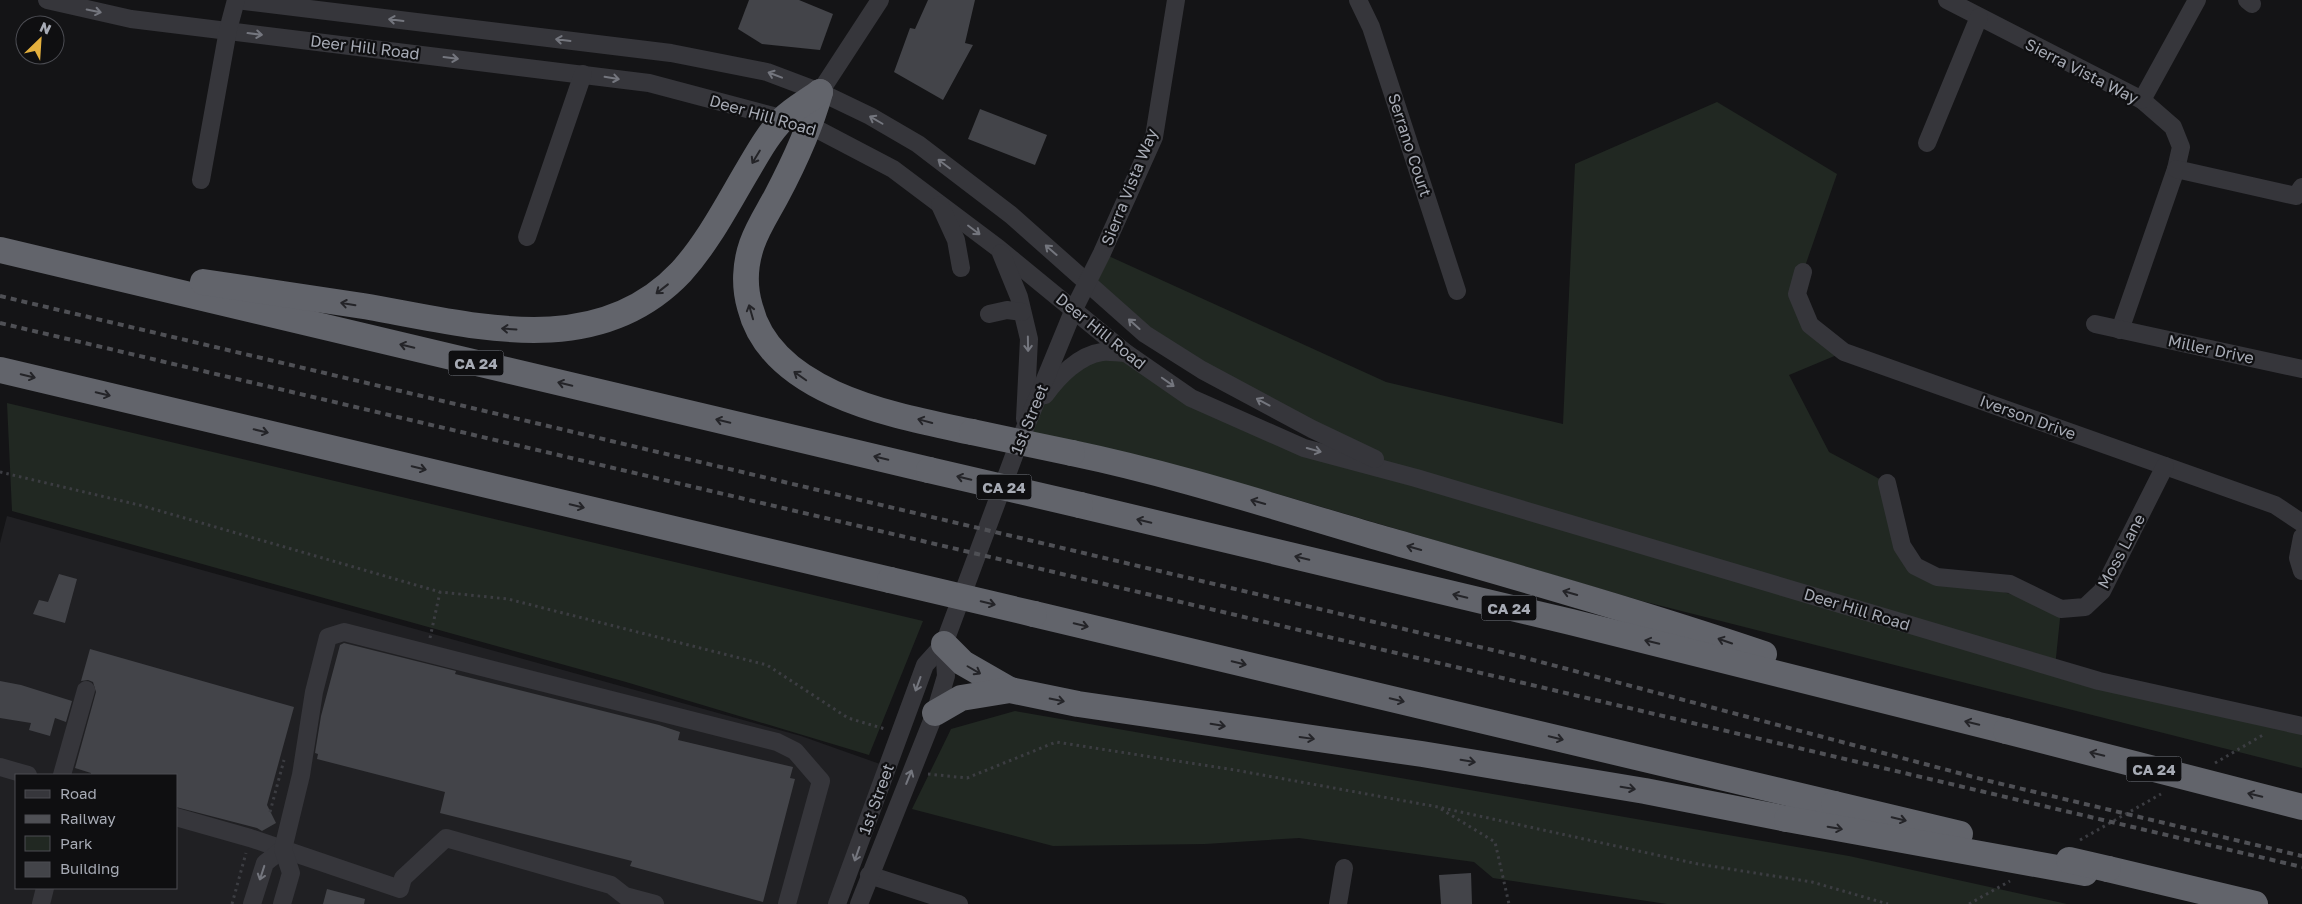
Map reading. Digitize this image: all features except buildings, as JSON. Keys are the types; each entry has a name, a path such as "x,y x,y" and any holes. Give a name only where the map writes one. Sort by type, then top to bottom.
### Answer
{"highway":[{"path":"12,253 484,326 540,330 583,326 612,318 641,304 667,285 701,247 766,140 784,118 820,92"},
{"path":"820,92 811,126 756,234 749,255 747,293 757,329 782,362 818,386 885,410 1194,483 1636,612 1937,714"},
{"name":"CA 24","path":"12,253 1562,620 2302,806"},
{"path":"0,370 1834,804 2096,871"},
{"path":"944,644 963,663 1010,690 1078,704 1422,754 1567,778 1787,819 2096,871 2255,904"},
{"path":"935,713 961,698 1010,690"}],"street":[{"name":"Deer Hill Road","path":"47,0 131,18 649,84 811,126 893,169 998,248 1126,353 1191,398 1304,448 1416,478 2099,681 2294,724"},
{"name":"Deer Hill Road","path":"236,0 671,53 767,72 820,92 870,116 918,144 1011,215 1088,281 1145,334 1202,370 1312,429 1416,478"},
{"path":"201,180 228,30 236,0"},
{"path":"820,92 880,0"},
{"name":"Sierra Vista Way","path":"1088,281 1154,137 1176,0"},
{"name":"Serrano Court","path":"1358,0 1371,27 1457,291"},
{"name":"Sierra Vista Way","path":"1947,0 2142,100 2173,126 2181,148 2176,169"},
{"path":"2142,100 2197,0"},
{"path":"1927,143 1979,18"},
{"path":"527,238 582,74"},
{"path":"2120,330 2176,169 2296,196 2302,187"},
{"path":"939,202 956,240 961,268"},
{"path":"998,248 1008,268 1029,339 1024,430"},
{"name":"Iverson Drive","path":"1803,272 1797,294 1810,325 1844,352 2275,505 2302,523"},
{"name":"1st Street","path":"838,904 925,666 944,644 1024,430 1074,309 1088,281"},
{"path":"989,314 1007,310 1022,312"},
{"name":"Miller Drive","path":"2095,324 2302,369"},
{"path":"1032,413 1055,380 1080,360 1101,352 1126,353"},
{"name":"Moss Lane","path":"1887,482 1902,546 1915,566 1938,578 2010,584 2061,609 2085,607 2102,591 2164,466"},
{"path":"2302,537 2298,558 2302,571"},
{"path":"282,904 291,873 283,849 301,775 314,692 328,637 344,632 777,742 795,751 821,781 787,904"},
{"name":"1st Street","path":"861,894 935,713 946,676 944,644"},
{"path":"62,774 86,690"},
{"path":"0,767 24,774"},
{"path":"178,818 250,838 400,889 403,878 446,838 611,885 624,896 655,904"},
{"path":"252,904 265,863 283,849"},
{"path":"1338,904 1344,868"},
{"path":"41,904 46,889"},
{"path":"861,894 959,904"}],"path":[{"path":"0,472 143,506 440,592 508,599 767,665 848,718 900,733"},
{"path":"427,653 440,592"},
{"path":"2209,766 2294,724"},
{"path":"910,773 967,778 1056,742 1234,770 1438,807 1698,864 1812,882 1888,904"},
{"path":"2072,845 2166,791"},
{"path":"1438,807 1495,842 1510,904"},
{"path":"232,904 250,838"},
{"path":"1969,904 2012,880"}],"shaded area":[{"path":"7,516 801,736 880,764 829,904 0,904 0,543"}],"green space":[{"path":"1717,102 1837,174 1803,272 1810,325 1844,352 1789,375 1829,452 1887,483 1915,566 2061,609 2055,667 2302,726 2302,768 1642,601 1264,490 1025,430 1031,413 1080,360 1126,353 1251,424 1412,477 1202,370 1088,281 1102,253 1386,382 1563,424 1575,164"},
{"path":"7,403 923,621 869,755 626,682 12,511"},
{"path":"1015,711 1849,856 2067,904 1667,904 1493,878 1474,862 1299,838 1205,844 1053,846 912,809 951,729"}],"railway":[{"path":"0,296 1522,657 1985,780 2302,856"},
{"path":"0,323 2302,867"}]}
